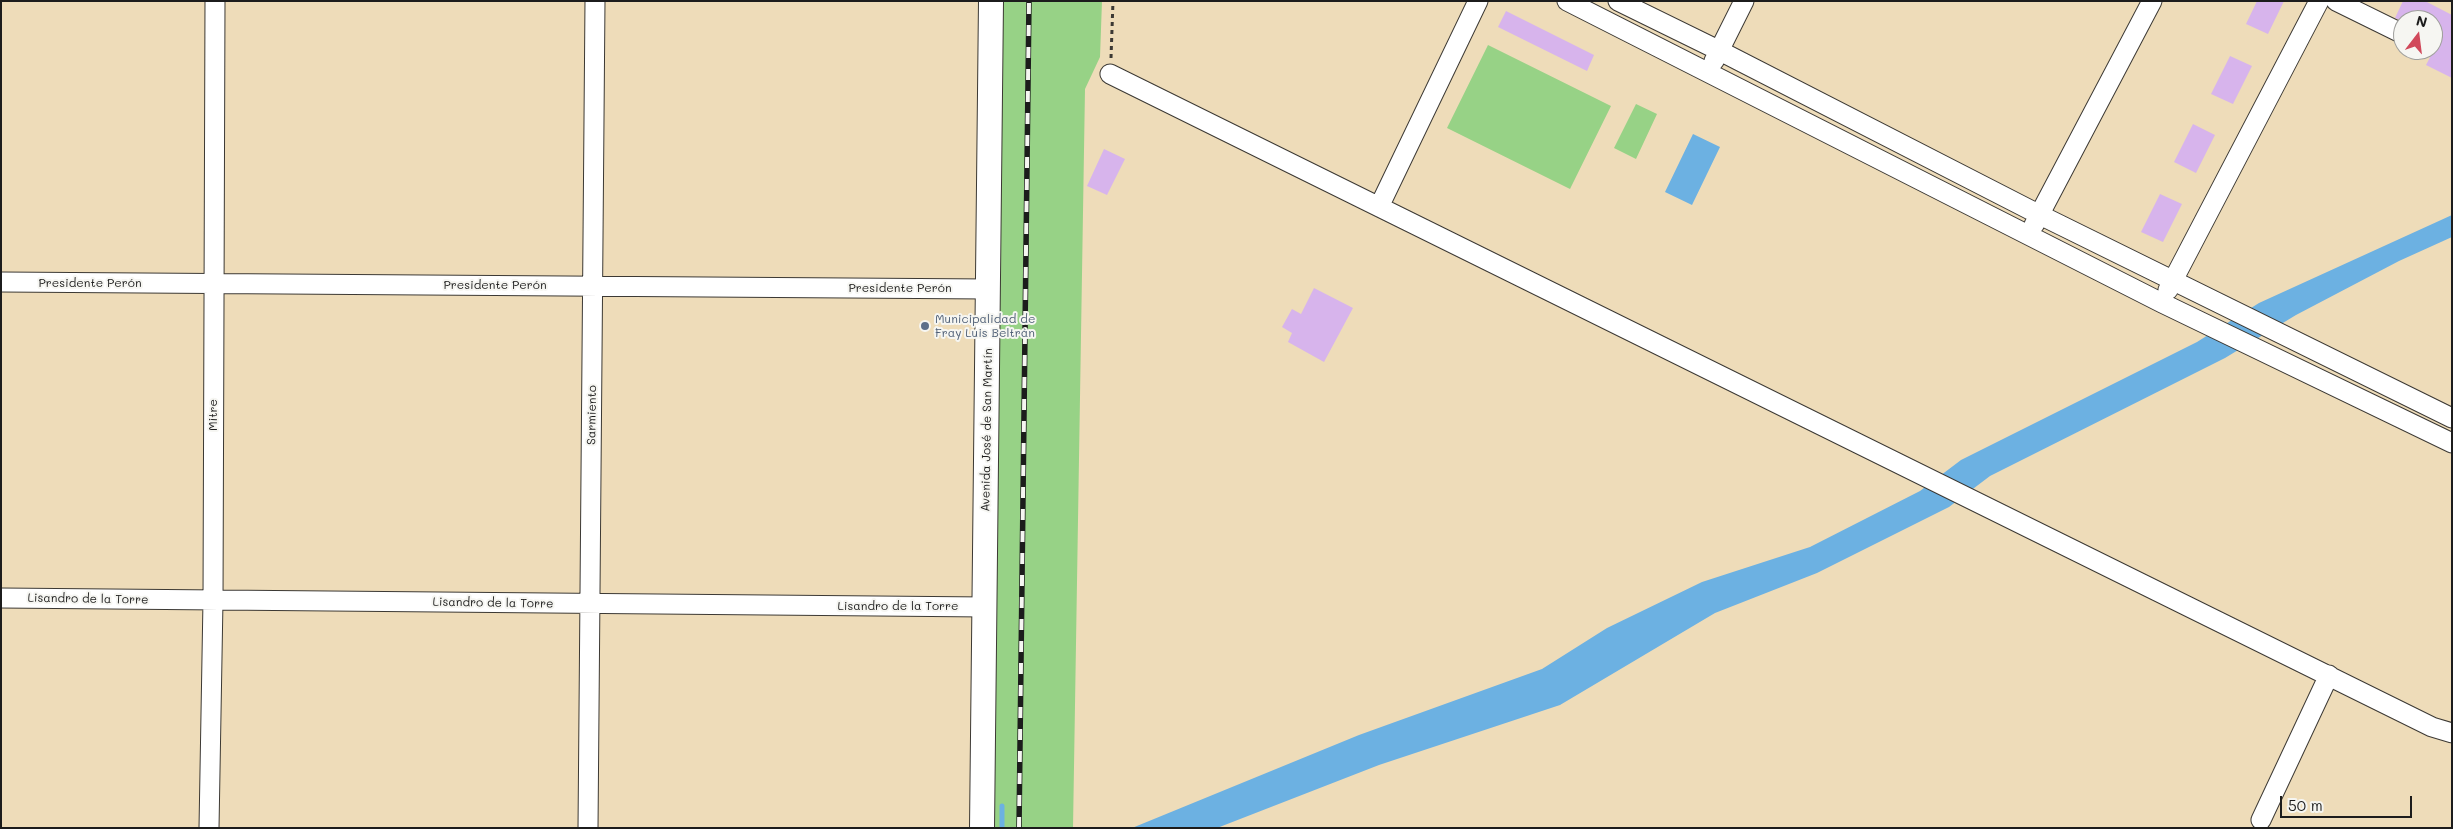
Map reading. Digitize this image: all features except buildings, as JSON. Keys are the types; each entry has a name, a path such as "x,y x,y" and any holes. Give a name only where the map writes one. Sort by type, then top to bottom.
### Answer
{"main road":[{"name":"Avenida José de San Martín","path":"982,828 986,607 991,1"}],"street":[{"name":"Mitre","path":"209,828 213,600 215,1"},
{"name":"Sarmiento","path":"588,828 595,1"},
{"path":"1379,206 1478,1"},
{"path":"1567,1 2162,303 2452,443"},
{"path":"1618,1 1720,51 2040,215 2452,418"},
{"path":"1707,72 1720,51 1744,1"},
{"path":"2029,235 2152,1"},
{"path":"2162,303 2172,280 2319,1"},
{"path":"2336,1 2393,29"},
{"path":"1110,74 2432,727 2452,733"},
{"name":"Presidente Perón","path":"1,282 988,289"},
{"name":"Lisandro de la Torre","path":"1,598 986,607"},
{"path":"2261,820 2329,675"}],"path":[{"path":"1110,74 1113,1"}],"green space":[{"path":"991,1 1102,1 1100,57 1085,89 1073,828 982,828"},
{"path":"1488,45 1611,106 1570,189 1447,128"},
{"path":"1636,104 1657,114 1636,159 1614,148"}],"water":[{"path":"1693,134 1720,147 1692,205 1665,192"},
{"path":"2452,215 2452,237 2399,261 2296,315 2225,358 1990,476 1949,507 1817,573 1715,613 1560,705 1379,765 1217,828 1132,828 1359,735 1542,669 1607,628 1702,582 1810,547 1920,491 1961,460 2197,342 2259,303"}],"waterway":[{"path":"1002,806 1002,828"}],"railway":[{"path":"1019,828 1029,1"}],"place":[{"name":"Municipalidad de Fray Luis Beltrán","path":"925,326"}]}
